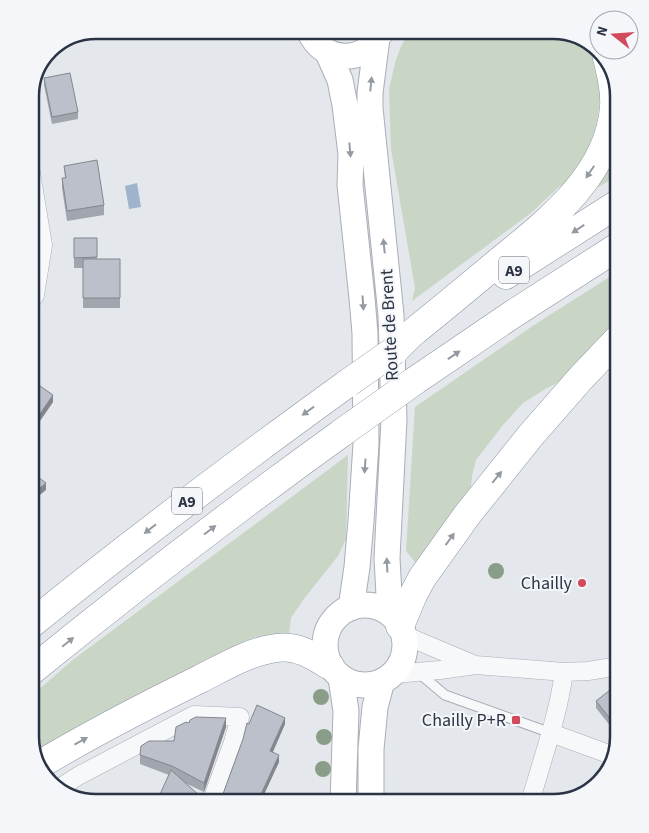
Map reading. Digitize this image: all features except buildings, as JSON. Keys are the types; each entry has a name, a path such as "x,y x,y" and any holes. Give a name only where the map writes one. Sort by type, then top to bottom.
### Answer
{"highway":[{"path":"406,341 560,209 585,180 595,164 610,127"},
{"name":"A9","path":"39,618 178,507 406,341 493,283 610,210"},
{"name":"A9","path":"39,665 270,484 413,382 610,252"},
{"path":"398,625 422,578 467,515 531,435 610,347"},
{"path":"45,762 144,706 255,653 277,648 298,650 312,655 336,672"}],"main road":[{"path":"313,39 328,52 341,56 355,55 367,49 374,39"},
{"name":"Route de Brent","path":"378,39 371,80 370,108 391,315 394,419 387,558 398,625"},
{"name":"Route de Brent","path":"328,52 340,80 345,105 351,154 350,185 364,333 366,444 357,567 351,608"},
{"path":"343,794 346,711 336,672 327,656 325,646 328,632 335,619 342,612 361,605 381,608 398,625 405,645 398,676 375,707 371,749 371,794"},
{"path":"336,672 351,683 361,685 372,685 398,676"}],"street":[{"path":"39,226 42,245 39,266"},
{"path":"398,625 476,665"},
{"path":"398,676 476,665 564,672 610,667"},
{"path":"533,794 552,733 562,691 564,672"},
{"path":"64,785 194,715 240,717 214,794"},
{"path":"552,733 607,754"}],"lane":[{"path":"398,676 552,733"}],"green space":[{"path":"405,39 557,39 575,43 589,52 589,60 593,60 599,82 600,98 595,130 582,160 564,185 560,186 531,213 412,301 415,288 391,149 389,89 395,63"},
{"path":"610,153 610,180 588,193"},
{"path":"610,277 610,327 568,378 523,403 503,425 476,460 470,498 419,567 406,551 415,407 534,325"},
{"path":"348,455 346,539 338,556 291,618 289,634 252,638 108,713 41,752 39,737 39,689 74,659"}],"water":[{"path":"137,183 141,207 129,209 125,186"}],"place":[{"name":"Chailly","path":"582,583"},
{"name":"Chailly P+R","path":"516,720"}]}
